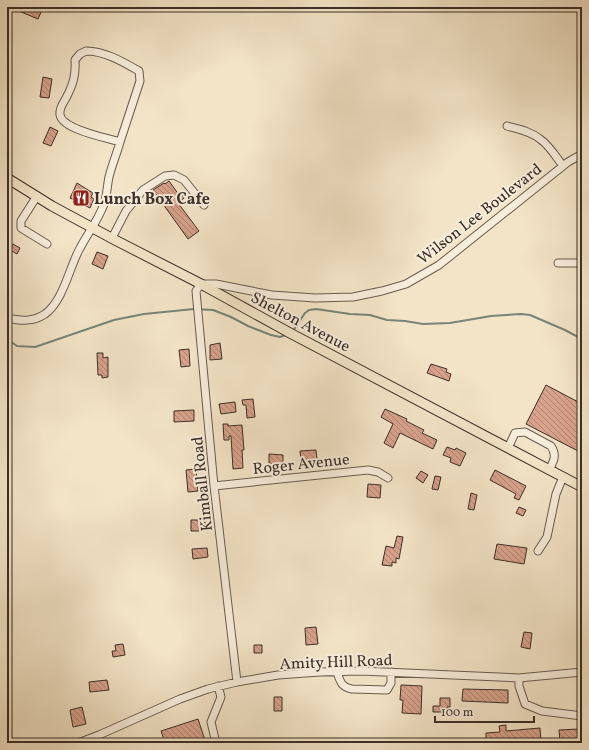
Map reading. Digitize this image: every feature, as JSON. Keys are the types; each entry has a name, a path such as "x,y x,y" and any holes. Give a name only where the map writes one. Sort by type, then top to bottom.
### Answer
{"main road":[{"name":"Shelton Avenue","path":"7,178 93,228 582,487"}],"street":[{"path":"7,318 21,321 35,320 46,314 54,306 76,254 84,238 93,228 104,203 120,142 140,81 139,71 125,63 96,51 86,51 80,54 75,60 76,72 73,85 59,113 60,118 76,129 120,142"},
{"path":"507,126 530,133 540,139 549,147 563,166"},
{"name":"Wilson Lee Boulevard","path":"201,284 216,284 272,295 315,298 353,297 406,284 439,265 563,166 582,154"},
{"path":"112,238 126,211 143,190 165,176 174,175 184,180 204,205"},
{"path":"37,196 21,221 21,228 47,244"},
{"path":"558,263 582,263"},
{"name":"Kimball Road","path":"201,284 196,291 214,486 237,682"},
{"path":"508,448 516,433 525,432 551,446 553,449 555,458 550,470"},
{"name":"Roger Avenue","path":"214,486 368,470 378,472 388,478"},
{"path":"538,551 547,537 556,494 562,477"},
{"path":"337,672 341,684 346,688 387,690 391,683 391,672"},
{"name":"Amity Hill Road","path":"78,743 180,699 218,686 278,675 337,672 391,672 519,678 582,672"},
{"path":"519,678 519,686 525,704 542,711 582,716"},
{"path":"216,743 212,722 221,697 218,686"}],"building":[{"path":"9,7 33,7 42,10 38,19"},
{"path":"43,77 52,79 49,98 40,97"},
{"path":"50,127 58,131 51,146 43,143"},
{"path":"169,181 179,195 181,193 184,198 178,203 199,231 188,239 153,190"},
{"path":"77,183 93,193 91,197 94,199 90,208 70,198"},
{"path":"13,244 20,248 17,254 10,250"},
{"path":"97,252 108,256 103,269 92,264"},
{"path":"220,343 222,359 210,360 210,345"},
{"path":"189,349 190,366 181,367 179,350"},
{"path":"97,353 103,353 103,358 108,357 108,377 102,378 102,375 98,375"},
{"path":"431,364 447,369 446,372 451,374 449,381 427,373"},
{"path":"546,385 582,404 582,443 578,451 526,424"},
{"path":"253,399 255,417 247,418 246,405 243,405 242,400"},
{"path":"235,402 236,412 221,414 219,404"},
{"path":"385,409 407,419 406,421 424,430 422,433 437,440 433,449 400,433 393,448 384,443 393,424 381,417"},
{"path":"194,410 194,421 174,422 174,411"},
{"path":"223,424 228,424 228,426 242,425 244,450 242,450 243,468 233,469 231,436 229,436 229,440 224,440"},
{"path":"447,447 455,450 456,448 466,453 460,466 450,462 451,458 443,455"},
{"path":"316,450 317,459 301,460 300,451"},
{"path":"269,454 283,455 283,464 269,464"},
{"path":"196,469 198,491 188,492 186,470"},
{"path":"495,470 526,486 519,500 514,498 516,494 490,480"},
{"path":"421,471 428,475 423,483 416,478"},
{"path":"435,476 441,477 438,490 432,489"},
{"path":"368,484 381,485 380,498 367,497"},
{"path":"471,493 477,495 474,510 468,509"},
{"path":"519,507 526,510 523,516 516,513"},
{"path":"191,520 205,520 205,527 203,527 203,531 191,531"},
{"path":"397,536 403,537 399,559 396,558 396,563 392,562 392,566 382,565 386,546 394,548"},
{"path":"497,544 527,548 524,564 494,559"},
{"path":"207,548 208,557 193,559 192,549"},
{"path":"316,627 318,644 306,645 305,628"},
{"path":"524,632 532,633 530,649 521,647"},
{"path":"123,644 125,655 113,657 112,651 116,651 115,645"},
{"path":"254,645 262,645 262,653 254,653"},
{"path":"107,680 109,690 90,692 89,682"},
{"path":"401,685 422,686 421,714 402,713 403,700 400,700"},
{"path":"463,689 508,690 508,703 462,701"},
{"path":"274,697 282,697 282,711 274,711"},
{"path":"440,698 450,698 450,707 447,707 448,712 433,712 433,706 440,706"},
{"path":"82,707 86,724 73,727 70,710"},
{"path":"198,719 206,743 165,743 161,731"},
{"path":"506,725 506,731 540,728 541,743 486,743 486,733 500,732 499,726"},
{"path":"580,729 581,743 560,743 559,730"}],"waterway":[{"path":"7,339 17,346 35,347 114,320 144,314 194,309 213,310 271,335 280,337 286,335"},
{"path":"293,331 305,313 309,310 316,309 350,314 370,315 387,320 423,324 450,323 491,316 521,314 530,315 578,337 582,337"}],"place":[{"name":"Lunch Box Cafe","path":"81,198"}]}
